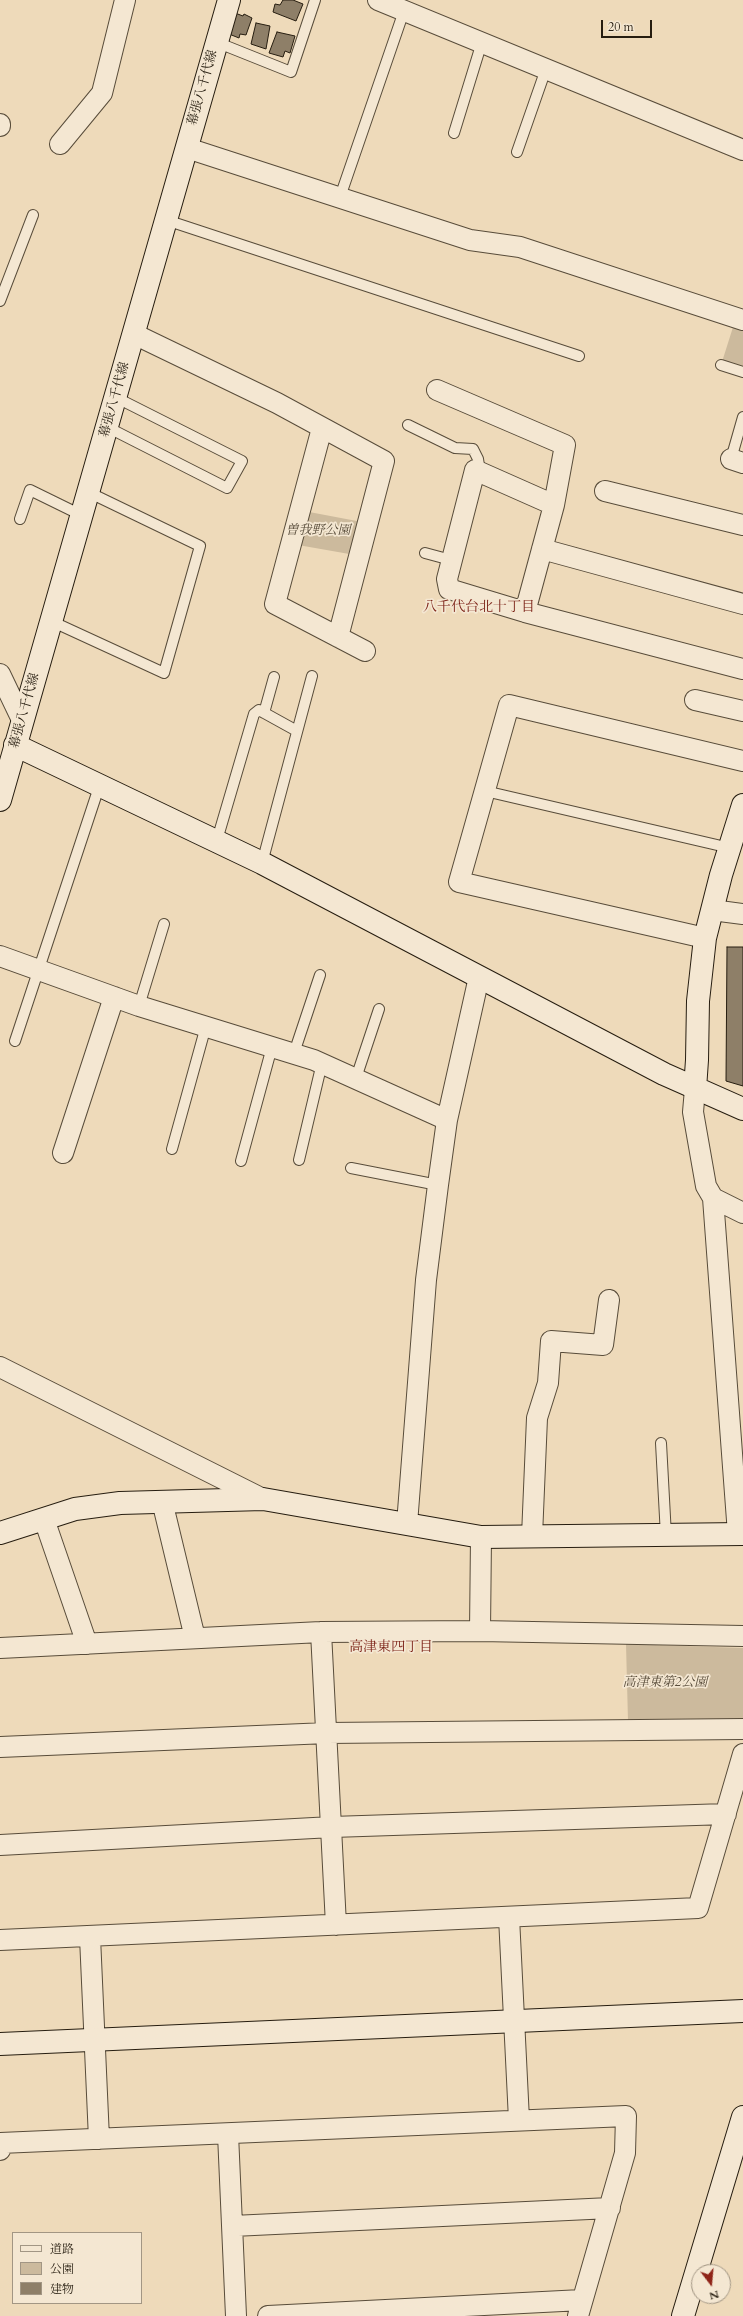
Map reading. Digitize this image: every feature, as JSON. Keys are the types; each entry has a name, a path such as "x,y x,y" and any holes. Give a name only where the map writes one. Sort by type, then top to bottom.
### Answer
{"street":[{"path":"60,144 102,93 125,0"},
{"name":"幕張八千代線","path":"0,800 229,0"},
{"path":"378,0 743,150"},
{"path":"187,148 340,196 470,240 520,247 743,320"},
{"path":"134,334 277,403 384,461 338,637"},
{"path":"437,390 565,445 554,505 525,612"},
{"path":"322,428 275,604 365,651"},
{"path":"554,505 475,470 447,578 449,589 525,612 743,669"},
{"path":"605,491 743,525"},
{"path":"542,549 743,604"},
{"path":"0,674 22,720"},
{"path":"695,700 743,711"},
{"path":"705,938 459,882 509,705 743,761"},
{"path":"15,745 262,862 478,977 695,1088 743,1109"},
{"path":"0,1532 75,1509 120,1503 263,1499 481,1537 740,1534 713,1198 706,1186 692,1112 697,1060 698,1001 705,938 712,910 736,837 743,805"},
{"path":"712,910 743,914"},
{"path":"0,956 139,1006 294,1053 322,1063 447,1120"},
{"path":"406,1524 426,1280 438,1185 447,1120 478,977"},
{"path":"63,1153 114,997"},
{"path":"713,1198 743,1213"},
{"path":"532,1536 537,1418 548,1383 551,1341 603,1346 609,1300"},
{"path":"0,1367 263,1499"},
{"path":"162,1501 195,1638"},
{"path":"44,1519 87,1644"},
{"path":"480,1631 481,1537"},
{"path":"0,1648 321,1632 480,1631 743,1636"},
{"path":"321,1632 336,1925"},
{"path":"0,1747 326,1733 743,1729"},
{"path":"0,1940 698,1908 743,1754"},
{"path":"0,1844 332,1827 726,1814"},
{"path":"508,1917 520,2120"},
{"path":"90,1937 98,2139"},
{"path":"0,2044 743,2011"},
{"path":"0,2150 0,2143 626,2116 625,2153 580,2308 268,2316"},
{"path":"683,2316 743,2117"},
{"path":"228,2134 234,2226 236,2316"},
{"path":"234,2226 610,2208"}],"lane":[{"path":"216,42 291,72 315,0"},
{"path":"340,196 404,11"},
{"path":"454,133 482,42"},
{"path":"517,152 546,69"},
{"path":"0,301 33,215"},
{"path":"166,220 579,356"},
{"path":"721,365 743,372"},
{"path":"107,427 227,488 242,461 115,397"},
{"path":"737,461 743,417"},
{"path":"408,425 455,448 473,448 478,460 480,472"},
{"path":"20,519 30,490 81,515"},
{"path":"51,621 164,673 200,546 88,492"},
{"path":"425,553 451,560"},
{"path":"262,862 312,676"},
{"path":"264,713 274,677"},
{"path":"217,840 254,714 259,710 297,731"},
{"path":"15,1041 100,784"},
{"path":"485,791 736,837"},
{"path":"139,1006 164,924"},
{"path":"294,1053 320,975"},
{"path":"356,1078 379,1009"},
{"path":"172,1150 206,1026"},
{"path":"241,1161 272,1047"},
{"path":"298,1160 322,1063"},
{"path":"351,1168 438,1185"},
{"path":"661,1443 666,1536"}],"green space":[{"path":"734,324 743,327 743,372 721,365"},
{"name":"曽我野公園","path":"304,511 362,522 355,555 298,545"},
{"name":"高津東第2公園","path":"626,1644 743,1648 743,1721 628,1721"}],"building":[{"path":"283,0 293,0 303,4 296,21 273,12 275,4 280,5"},
{"path":"235,13 243,16 244,14 252,18 246,35 240,34 239,38 229,34"},
{"path":"256,23 270,26 266,49 251,44"},
{"path":"277,32 295,36 290,53 285,51 283,57 269,53"},
{"path":"727,947 743,947 743,1086 726,1081"}],"district":[{"name":"八千代台北十丁目","path":"479,608"},
{"name":"高津東四丁目","path":"391,1648"}]}
